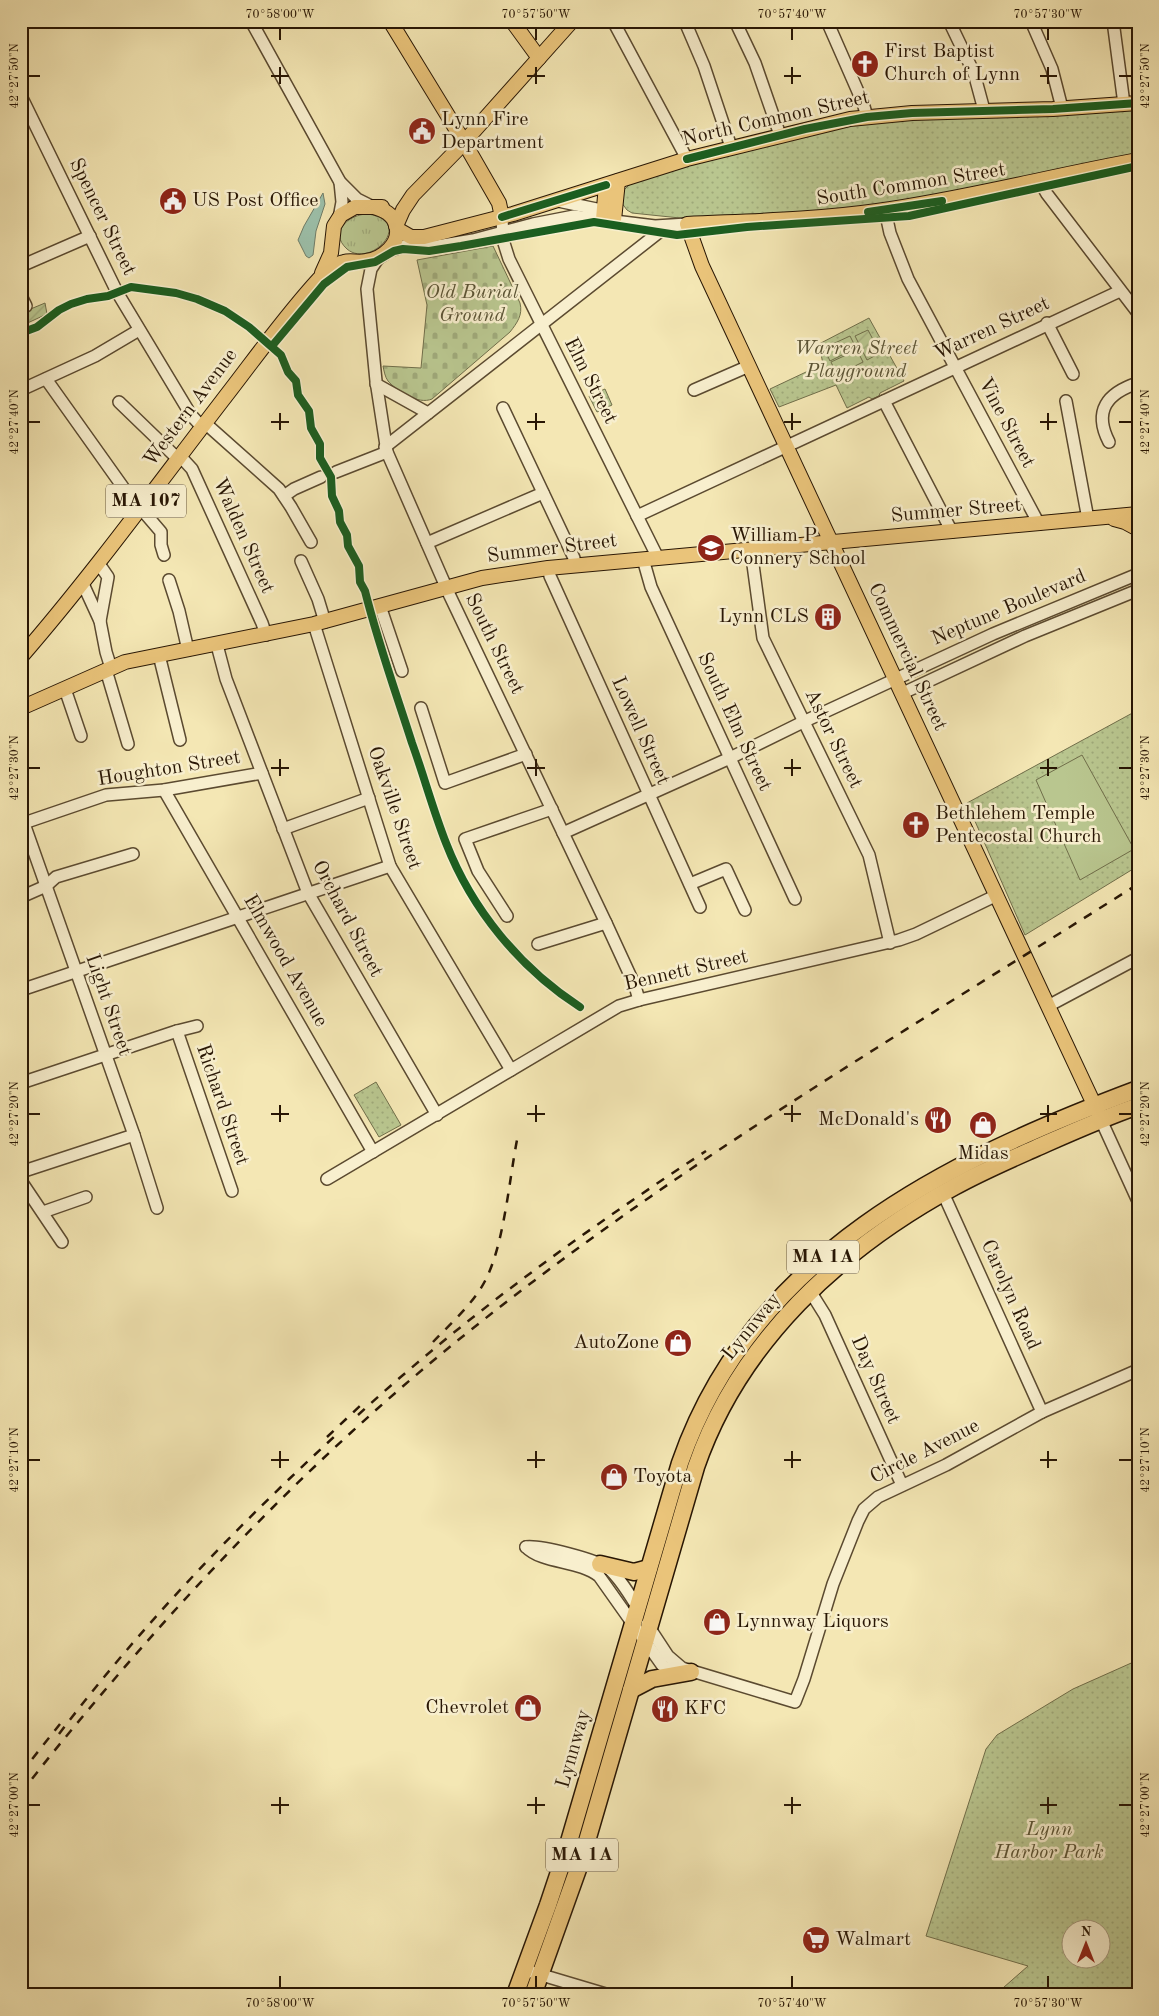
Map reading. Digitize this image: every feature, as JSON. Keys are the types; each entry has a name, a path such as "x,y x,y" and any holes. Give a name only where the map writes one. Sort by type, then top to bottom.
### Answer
{"highway":[{"name":"Lynnway","path":"534,1995 582,1858 696,1467 716,1417 736,1381 759,1348 810,1291 876,1236 943,1193 1098,1113 1138,1089"},
{"name":"Lynnway","path":"515,1995 568,1845 680,1463 698,1417 728,1363 752,1329 778,1299 838,1244 911,1192 972,1160 1098,1113 1138,1106"},
{"path":"600,1564 634,1572 649,1568"},
{"path":"631,1690 652,1679 691,1672"}],"main road":[{"path":"390,21 499,203 502,217"},
{"path":"512,21 539,58"},
{"path":"383,254 395,241 397,227 403,210 413,195 464,142 572,21"},
{"name":"North Common Street","path":"397,227 411,237 421,237 502,217 731,147 866,117 912,113 1131,104"},
{"name":"South Common Street","path":"687,224 800,219 885,210 971,195 1138,160"},
{"path":"609,215 612,183"},
{"path":"339,218 352,208 392,206 413,195"},
{"path":"372,207 388,213 397,227"},
{"name":"Western Avenue","path":"320,278 329,258 334,226 339,218"},
{"name":"Commercial Street","path":"687,224 700,261 1098,1113"},
{"path":"333,239 338,251 353,261"},
{"name":"Western Avenue","path":"23,652 99,564 267,342 320,278 337,264 366,261 383,254"},
{"name":"Summer Street","path":"21,708 126,662 320,623 482,578 548,568 1138,514"},
{"name":"Summer Street","path":"1106,517 1125,522 1138,529"}],"street":[{"path":"251,21 340,182 357,199 372,207"},
{"path":"613,21 687,159"},
{"path":"735,21 755,63 780,135"},
{"path":"827,21 863,103 866,117"},
{"path":"949,21 972,67 984,110"},
{"path":"1031,21 1052,69 1062,108"},
{"path":"1113,21 1131,104"},
{"path":"686,24 704,66 731,147"},
{"name":"Spencer Street","path":"21,96 117,292 191,415 268,478 284,496 311,542"},
{"path":"1039,180 1047,194 1120,291 1137,309"},
{"path":"339,218 342,202 340,182"},
{"path":"550,203 567,202 609,215"},
{"name":"Vine Street","path":"885,210 890,233 906,274 1039,524"},
{"path":"383,254 407,245 434,247 564,217 609,215 687,224"},
{"name":"South Common Street","path":"609,215 648,226 687,224"},
{"name":"Elm Street","path":"502,217 502,232 509,259 658,558"},
{"path":"336,472 386,450 428,413 667,226"},
{"path":"21,266 90,236"},
{"name":"South Street","path":"383,254 371,269 367,289 376,384 386,450 446,587 606,923 635,986 639,1000"},
{"name":"South Street","path":"353,261 367,289"},
{"name":"Warren Street","path":"637,516 1120,291"},
{"path":"1048,323 1073,374"},
{"path":"21,390 100,353 140,330"},
{"path":"694,390 749,366"},
{"path":"46,379 125,490 162,534 160,544 164,555"},
{"path":"1109,442 1102,421 1105,405 1109,398 1120,390 1138,383"},
{"path":"376,384 428,413"},
{"path":"884,401 952,532"},
{"path":"1066,401 1088,519"},
{"name":"Walden Street","path":"119,402 192,469 266,635"},
{"path":"503,408 575,560 573,566"},
{"path":"284,496 321,477"},
{"path":"427,543 543,492"},
{"name":"Astor Street","path":"751,550 761,630 803,722 869,856 890,943"},
{"name":"South Elm Street","path":"642,559 651,587 795,899"},
{"name":"Oakville Street","path":"301,561 318,598 320,623 390,866 511,1070"},
{"path":"99,564 108,577 100,621"},
{"name":"Lowell Street","path":"548,568 700,907"},
{"name":"Neptune Boulevard","path":"563,833 730,758 896,678 1014,624 1138,574"},
{"path":"169,580 179,611 188,650"},
{"path":"83,584 100,621 109,669 128,744"},
{"name":"Neptune Boulevard","path":"903,693 1025,636 1138,590"},
{"path":"380,606 402,671"},
{"name":"Orchard Street","path":"217,645 226,679 308,893 437,1115"},
{"path":"159,655 180,740"},
{"path":"65,690 81,736"},
{"path":"421,708 446,783 526,754"},
{"name":"Houghton Street","path":"23,819 106,795 164,790 262,772"},
{"name":"Elmwood Avenue","path":"164,790 373,1152"},
{"path":"283,829 369,798"},
{"path":"507,916 478,871 465,839 552,809"},
{"name":"Light Street","path":"23,819 134,1135 156,1208"},
{"path":"21,898 46,886 56,877 133,854"},
{"path":"21,990 390,866"},
{"path":"690,884 726,869 745,910"},
{"name":"Bennett Street","path":"327,1179 613,1009 639,1000 890,943 916,934 997,895"},
{"path":"538,944 606,923"},
{"path":"1048,1006 1138,958"},
{"path":"21,1083 196,1026"},
{"name":"Richard Street","path":"176,1031 232,1191"},
{"name":"Commercial Street","path":"1098,1113 1138,1201"},
{"path":"21,1172 134,1135"},
{"path":"21,1181 62,1242"},
{"name":"Carolyn Road","path":"943,1193 1042,1412"},
{"path":"43,1212 86,1197"},
{"name":"Day Street","path":"810,1291 825,1315 902,1485"},
{"name":"Circle Avenue","path":"691,1672 795,1702 804,1679 833,1584 861,1514 873,1500 946,1465 1042,1412 1138,1370"},
{"path":"647,1634 633,1624 602,1578 584,1568 536,1553 526,1547 542,1547 607,1567 638,1607 647,1634 665,1667 676,1671 691,1672"},
{"path":"525,1970 609,1995"}],"green space":[{"path":"1138,108 1138,154 972,190 850,209 680,218 632,213 621,202 623,191 629,185 668,170 856,123"},
{"path":"368,214 382,219 388,226 389,234 376,249 367,253 356,254 347,249 342,243 340,230 343,225 354,217"},
{"name":"Old Burial Ground","path":"493,246 520,303 521,311 517,322 510,332 432,399 414,399 402,393 388,381 383,366 421,368 427,305 417,260"},
{"path":"45,303 47,314 21,326 21,313"},
{"name":"Warren Street Playground","path":"869,318 904,381 880,393 879,396 872,399 869,397 847,408 836,385 779,407 770,389 823,364 819,344"},
{"path":"868,330 880,353 867,360 855,336"},
{"path":"850,336 856,348 830,361 824,348"},
{"path":"857,350 863,362 837,375 831,362"},
{"path":"605,389 612,405 597,412 589,396"},
{"path":"1138,710 1138,866 1025,935 967,803"},
{"path":"1082,755 1134,849 1080,880 1036,780"},
{"path":"376,1082 401,1125 379,1137 354,1095"},
{"name":"Lynn Harbor Park","path":"1138,1660 1138,1995 995,1995 1028,1966 926,1936 986,1749 997,1735 1073,1689"}],"shaded area":[{"path":"323,193 325,204 316,231 313,255 309,258 306,256 298,240"}],"railway":[{"path":"21,1793 123,1669 204,1578 290,1491 379,1407 472,1329 551,1268 715,1153 1138,884"},
{"path":"433,1342 474,1298 492,1266 505,1212 517,1140"},
{"path":"358,1415 483,1309 615,1212 706,1151"},
{"path":"327,1437 362,1404"},
{"path":"59,1734 90,1694 191,1578 262,1505 336,1435"},
{"path":"21,1773 60,1724"}],"cycle path":[{"path":"687,159 805,129 867,117 912,113 1053,109 1138,103"},
{"path":"272,346 324,284 347,267 375,262 394,251 403,249 429,251 594,222 677,235 747,227 909,216 1138,166"},
{"path":"502,217 606,185"},
{"path":"868,212 942,201"},
{"path":"21,333 37,327 59,310 71,304 87,299 108,296 131,287 176,293 197,299 225,311 249,327 281,355 288,372 296,381 298,395 309,411 311,428 320,444 320,458 331,477 332,496 339,511 340,522 347,535 348,546 359,566 360,582 365,591 387,668 437,818 457,868 469,891 500,936 537,974 580,1007"}],"place":[{"name":"First Baptist Church of Lynn","path":"865,64"},
{"name":"Lynn Fire Department","path":"422,131"},
{"name":"US Post Office","path":"173,201"},
{"name":"William P Connery School","path":"711,548"},
{"name":"Lynn CLS","path":"828,617"},
{"name":"Bethlehem Temple Pentecostal Church","path":"916,825"},
{"name":"McDonald's","path":"938,1120"},
{"name":"Midas","path":"983,1125"},
{"name":"AutoZone","path":"678,1343"},
{"name":"Toyota","path":"614,1477"},
{"name":"Lynnway Liquors","path":"717,1622"},
{"name":"Chevrolet","path":"528,1708"},
{"name":"KFC","path":"665,1709"},
{"name":"Walmart","path":"816,1940"}]}
